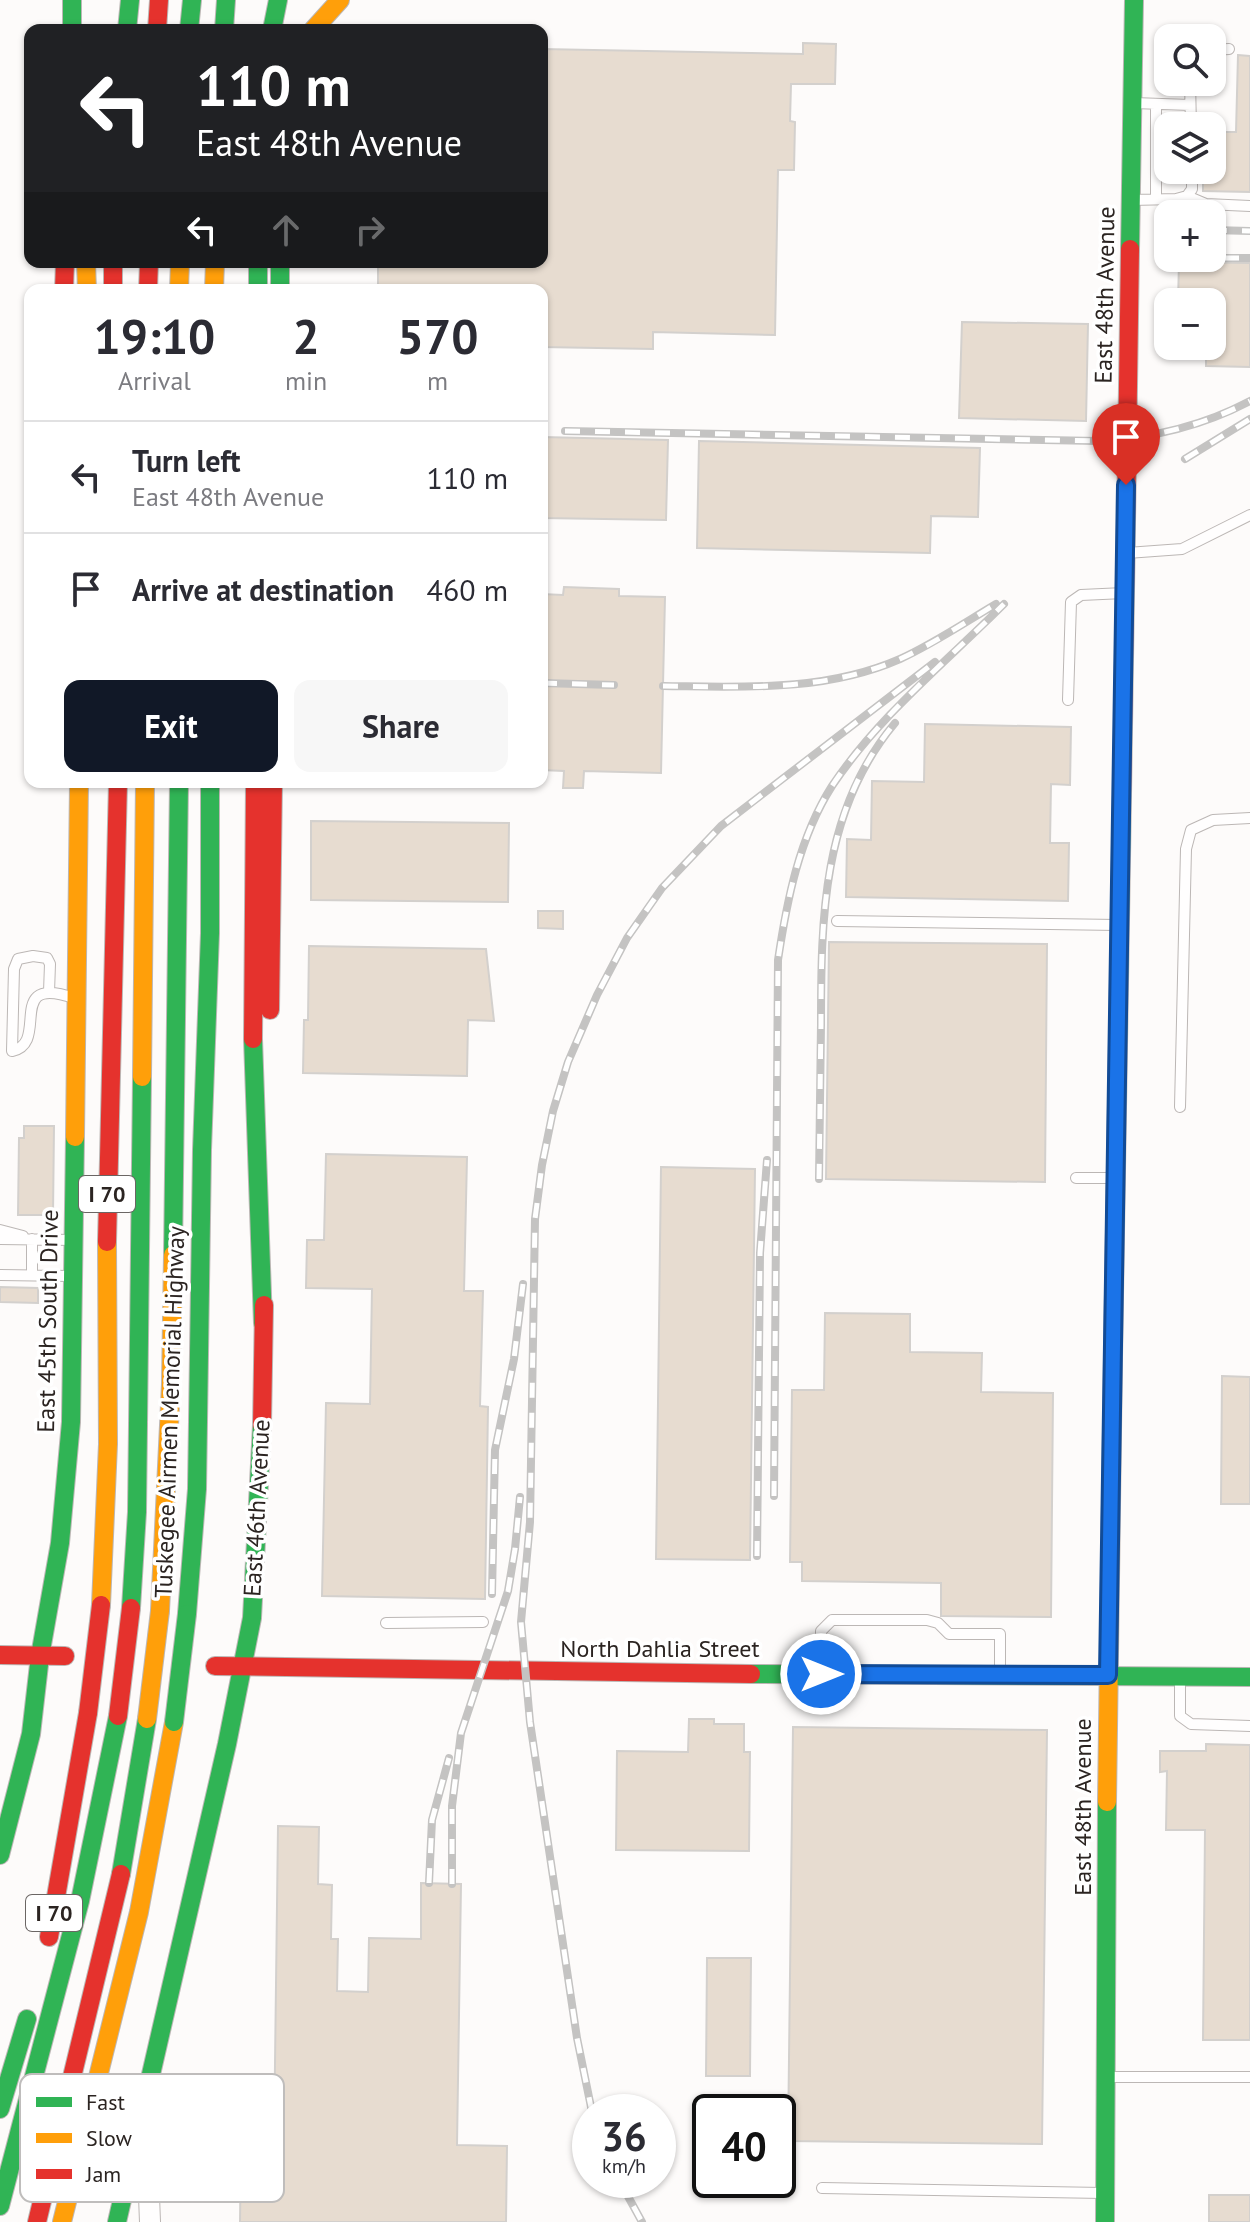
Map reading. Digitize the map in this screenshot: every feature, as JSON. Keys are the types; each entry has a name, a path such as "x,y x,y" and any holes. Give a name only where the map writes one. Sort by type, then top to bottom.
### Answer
{"main road":[{"path":"72,0 72,24"},
{"path":"128,24 130,0"},
{"path":"157,24 159,0"},
{"path":"190,24 192,0"},
{"path":"224,24 226,0"},
{"path":"273,24 278,0"},
{"path":"318,24 340,0"},
{"name":"East 48th Avenue","path":"1105,2222 1108,1675 1134,0"},
{"name":"East 45th South Drive","path":"0,1855 25,1763 67,1483 71,1422 79,788"},
{"name":"I 70","path":"43,1961 75,1800 101,1605 107,1510 107,1176 118,788"},
{"path":"35,2074 77,1918 102,1807 118,1716 131,1608 137,1512 145,788"},
{"path":"73,2074 132,1819 160,1611 171,1384 179,788"},
{"name":"Tuskegee Airmen Memorial Highway","path":"101,2074 132,1953 154,1842 174,1722 187,1614 197,1489 202,1150 210,933 210,788"},
{"path":"255,788 253,1066 263,1323"},
{"name":"East 46th Avenue","path":"152,2074 244,1667 252,1618 268,1246 273,788"},
{"path":"210,933 228,849"},
{"path":"0,1655 65,1656"},
{"name":"North Dahlia Street","path":"215,1666 1250,1677"},
{"path":"0,2109 31,2004"},
{"path":"0,2206 20,2131"},
{"path":"37,2222 42,2202"},
{"name":"Tuskegee Airmen Memorial Highway","path":"62,2222 67,2202"},
{"path":"69,2222 73,2202"},
{"path":"117,2222 122,2202"}],"street":[{"name":"East 46th Avenue","path":"149,2202 150,2222"}],"lane":[{"path":"1190,96 1190,112"},
{"path":"1132,102 1190,105"},
{"path":"1156,104 1156,199"},
{"path":"1187,196 1192,184"},
{"path":"1131,200 1187,196 1206,204 1250,206"},
{"path":"1125,553 1182,549 1250,515"},
{"path":"1068,700 1071,602 1081,595 1124,593"},
{"path":"1180,1107 1186,849 1191,830 1213,820 1250,818"},
{"path":"837,921 1119,925"},
{"path":"49,992 50,964 47,958 33,956 18,959 14,969 12,1051 26,1043 35,998 49,992 77,999"},
{"path":"1076,1178 1115,1178"},
{"path":"0,1230 32,1239"},
{"path":"0,1239 74,1240"},
{"path":"32,1239 32,1275"},
{"path":"0,1275 73,1276"},
{"path":"821,1674 821,1631 832,1620 927,1620 938,1623 949,1634 1000,1634 1000,1674"},
{"path":"386,1623 483,1622"},
{"path":"1180,1676 1180,1716 1191,1724 1250,1726"},
{"path":"1106,2077 1250,2077"},
{"path":"822,2188 1105,2193"}],"building":[{"path":"803,43 836,44 835,84 791,84 790,121 795,122 794,170 778,170 775,335 653,332 653,349 548,347 548,284 378,284 378,268 548,268 548,49 803,54"},
{"path":"1238,55 1250,56 1250,192 1203,191 1203,184 1226,184 1226,132 1236,132"},
{"path":"1226,263 1250,263 1250,367 1206,366 1206,360 1226,360 1226,288 1178,288 1179,272 1226,272"},
{"path":"962,322 1088,324 1086,421 959,418"},
{"path":"548,437 668,440 666,520 548,518"},
{"path":"699,441 980,448 978,517 931,516 930,553 697,548"},
{"path":"564,587 619,589 619,596 665,597 661,773 584,771 583,788 563,788 564,771 548,770 548,594 563,595"},
{"path":"925,724 1071,727 1070,785 1051,784 1050,843 1069,843 1068,901 846,897 847,839 871,840 872,781 924,782"},
{"path":"311,821 509,823 508,902 311,900"},
{"path":"538,911 563,911 563,929 538,928"},
{"path":"829,942 1047,944 1045,1182 826,1179"},
{"path":"309,946 486,949 494,1021 468,1020 467,1076 303,1073 304,1020 308,1020"},
{"path":"24,1126 54,1126 53,1215 18,1215 19,1138 24,1138"},
{"path":"326,1154 467,1157 464,1291 483,1291 480,1406 488,1407 485,1599 322,1596 326,1403 370,1404 372,1289 306,1288 307,1240 324,1240"},
{"path":"661,1167 755,1169 750,1560 656,1559"},
{"path":"0,1287 38,1288 38,1303 0,1302"},
{"path":"825,1313 910,1314 910,1352 982,1353 981,1392 1053,1393 1051,1617 941,1616 941,1583 802,1581 802,1562 790,1562 792,1390 824,1390"},
{"path":"1222,1376 1250,1377 1250,1504 1221,1504"},
{"path":"689,1719 714,1719 714,1724 744,1724 744,1752 750,1752 749,1851 616,1850 617,1751 688,1752"},
{"path":"793,1727 1047,1730 1042,2144 796,2141 796,2094 789,2094"},
{"path":"1206,1744 1250,1745 1250,2040 1203,2040 1205,1830 1166,1830 1167,1771 1160,1772 1160,1751 1206,1751"},
{"path":"278,1826 319,1827 318,1884 332,1885 331,1939 338,1939 337,1991 368,1992 369,1938 421,1939 421,1883 461,1884 457,2145 507,2146 506,2222 240,2222 240,2202 284,2202 284,2074 275,2074"},
{"path":"707,1958 751,1958 750,2076 706,2076"},
{"path":"1209,2195 1250,2195 1250,2222 1209,2222"}],"railway":[{"path":"1226,230 1250,231"},
{"path":"1226,258 1250,258"},
{"path":"565,431 1099,441 1176,429 1250,401"},
{"path":"1185,459 1250,419"},
{"path":"663,686 783,685 872,670 936,640 996,604"},
{"path":"774,1496 778,960 796,870 821,806 850,761 891,713 1004,604"},
{"path":"588,2094 577,2038 530,1722 521,1622 530,1522 535,1219 553,1111 568,1062 597,995 627,938 662,888 721,826 935,662"},
{"path":"548,683 614,685"},
{"path":"819,1179 822,945 831,866 853,792 871,757 895,723"},
{"path":"757,1556 760,1253 767,1160"},
{"path":"492,1594 495,1450 514,1359 523,1284"},
{"path":"452,1884 452,1806 461,1733 508,1591 520,1497"},
{"path":"429,1883 432,1820 449,1758"},
{"path":"629,2198 642,2222"}],"traffic: fast":[{"path":"72,0 72,24"},
{"path":"128,24 130,0"},
{"path":"190,24 192,0"},
{"path":"224,24 226,0"},
{"path":"273,24 278,0"},
{"path":"1130,249 1134,0"},
{"path":"258,268 258,284"},
{"path":"280,268 280,284"},
{"path":"173,1255 179,788"},
{"path":"187,1614 197,1489 202,1150 210,933 210,788"},
{"path":"1113,1357 1122,795"},
{"path":"253,1039 263,1323"},
{"path":"131,1608 137,1512 142,1077"},
{"path":"0,1855 31,1734 40,1656 60,1543 71,1422 75,1137"},
{"path":"151,2074 227,1744 252,1618 262,1425"},
{"path":"174,1722 187,1614"},
{"path":"751,1674 1250,1677"},
{"path":"35,2074 80,1901 118,1716"},
{"path":"121,1874 147,1719"},
{"path":"1105,2222 1107,1802"},
{"path":"0,2109 27,2019"},
{"path":"0,2206 20,2130"},
{"path":"117,2222 122,2202"}],"traffic: slow":[{"path":"318,24 340,0"},
{"path":"86,268 87,284"},
{"path":"179,284 180,268"},
{"path":"214,284 215,268"},
{"path":"75,1137 79,788"},
{"path":"142,1077 145,788"},
{"path":"101,1605 108,1444 107,1242"},
{"path":"160,1611 171,1384 173,1255"},
{"path":"1107,1802 1113,1357"},
{"path":"147,1719 160,1611"},
{"path":"99,2074 139,1912 174,1722"},
{"path":"62,2222 67,2202"}],"traffic: jam":[{"path":"157,24 159,0"},
{"path":"1122,795 1130,249"},
{"path":"64,284 65,268"},
{"path":"113,268 113,284"},
{"path":"148,284 149,268"},
{"path":"107,1242 118,788"},
{"path":"253,1039 255,788"},
{"path":"270,1010 273,788"},
{"path":"262,1425 264,1305"},
{"path":"88,1713 101,1605"},
{"path":"118,1716 131,1608"},
{"path":"0,1655 65,1656"},
{"path":"215,1666 751,1674"},
{"path":"49,1937 88,1713"},
{"path":"73,2074 121,1874"},
{"path":"37,2222 42,2202"}],"route":[{"path":"821,1674 1108,1675 1126,485"}]}
